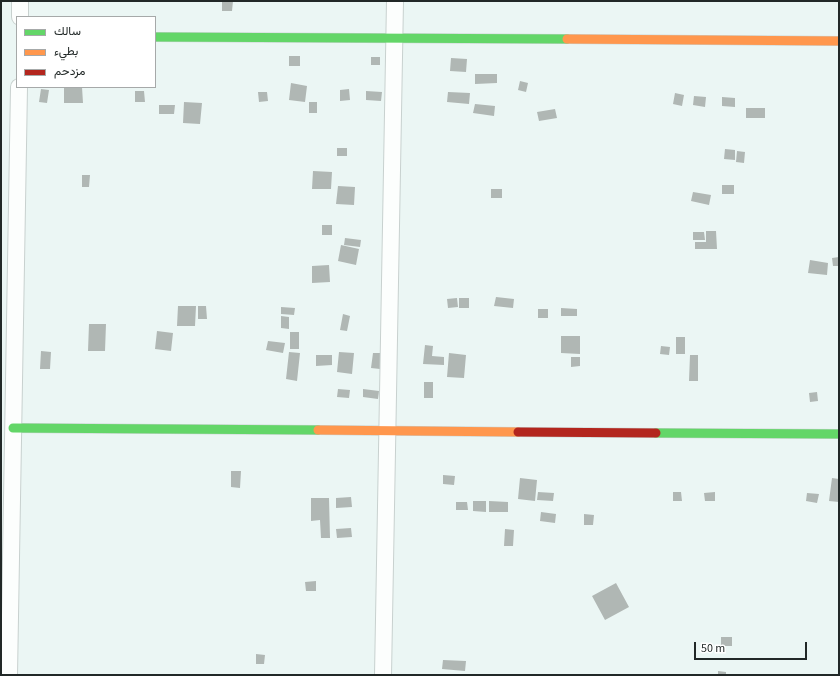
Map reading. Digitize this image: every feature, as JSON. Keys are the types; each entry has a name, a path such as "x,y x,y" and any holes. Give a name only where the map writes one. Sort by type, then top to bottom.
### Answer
{"street":[{"path":"20,1 20,16"},
{"path":"383,675 395,1"},
{"path":"156,37 839,41"},
{"path":"9,675 19,88"},
{"path":"13,428 839,434"}],"building":[{"path":"222,1 233,1 232,11 222,11"},
{"path":"289,56 300,56 300,66 289,66"},
{"path":"371,57 380,57 380,65 371,65"},
{"path":"451,58 467,59 466,72 450,71"},
{"path":"475,74 497,74 497,83 475,84"},
{"path":"520,81 528,83 526,92 518,90"},
{"path":"291,83 307,86 305,102 289,100"},
{"path":"64,88 82,88 83,103 64,103"},
{"path":"41,89 49,90 47,103 39,102"},
{"path":"349,89 350,100 340,101 340,90"},
{"path":"135,91 144,91 145,102 135,102"},
{"path":"366,91 382,92 381,101 366,100"},
{"path":"258,92 267,92 268,101 259,102"},
{"path":"448,92 470,93 469,104 447,102"},
{"path":"675,93 684,95 682,106 673,104"},
{"path":"694,96 706,97 705,107 693,105"},
{"path":"722,97 735,98 735,107 722,106"},
{"path":"184,102 202,103 200,124 183,123"},
{"path":"309,102 317,102 317,113 309,113"},
{"path":"475,104 495,106 494,116 473,113"},
{"path":"159,105 175,105 174,114 159,114"},
{"path":"746,108 765,108 765,118 746,118"},
{"path":"555,109 557,118 539,121 537,112"},
{"path":"337,148 347,148 347,156 337,156"},
{"path":"725,149 735,150 735,160 724,159"},
{"path":"737,151 745,152 744,163 736,162"},
{"path":"313,171 332,172 331,189 312,189"},
{"path":"82,175 90,175 89,187 82,187"},
{"path":"722,185 734,185 734,194 722,194"},
{"path":"338,186 355,187 354,205 336,204"},
{"path":"491,189 502,189 502,198 491,198"},
{"path":"693,192 711,195 709,205 691,201"},
{"path":"322,225 332,225 332,235 322,235"},
{"path":"706,231 716,231 717,249 695,249 695,242 706,242"},
{"path":"693,232 704,232 705,240 693,240"},
{"path":"345,238 361,240 360,247 344,245"},
{"path":"341,245 359,249 356,265 338,261"},
{"path":"839,257 839,266 833,266 832,258"},
{"path":"810,260 828,263 827,275 808,273"},
{"path":"329,265 330,282 312,283 312,266"},
{"path":"496,297 514,299 513,308 494,306"},
{"path":"457,298 458,307 448,308 447,299"},
{"path":"459,298 469,298 469,308 459,308"},
{"path":"178,306 196,306 195,326 177,326"},
{"path":"198,306 206,306 207,319 198,319"},
{"path":"281,307 295,308 294,315 281,314"},
{"path":"561,308 577,309 577,316 561,316"},
{"path":"538,309 548,309 548,318 538,318"},
{"path":"343,314 350,316 347,331 340,330"},
{"path":"281,316 289,317 289,329 281,328"},
{"path":"89,324 106,324 105,351 88,351"},
{"path":"157,331 173,333 171,351 155,349"},
{"path":"290,332 299,332 299,349 290,349"},
{"path":"561,336 580,336 580,354 561,353"},
{"path":"676,337 685,337 685,354 676,354"},
{"path":"268,341 285,343 283,353 266,350"},
{"path":"425,345 433,346 432,356 444,357 444,365 423,364"},
{"path":"661,346 670,347 669,355 660,354"},
{"path":"41,351 51,352 50,369 40,369"},
{"path":"289,352 300,353 297,381 286,379"},
{"path":"339,352 354,353 352,374 337,372"},
{"path":"373,353 381,353 380,369 371,368"},
{"path":"449,353 466,355 464,378 447,377"},
{"path":"316,355 332,355 332,365 316,366"},
{"path":"690,355 698,355 698,381 689,381"},
{"path":"571,357 580,357 580,366 571,367"},
{"path":"424,382 433,382 433,398 424,398"},
{"path":"338,389 350,390 349,398 337,397"},
{"path":"363,389 379,391 378,399 363,397"},
{"path":"817,392 818,401 810,402 809,393"},
{"path":"231,471 241,471 240,488 231,487"},
{"path":"443,475 455,476 454,485 443,484"},
{"path":"520,478 537,480 535,501 518,499"},
{"path":"832,478 839,479 839,502 829,501"},
{"path":"538,492 554,493 553,501 537,500"},
{"path":"673,492 681,492 682,501 673,501"},
{"path":"715,492 715,501 705,501 704,493"},
{"path":"807,493 819,494 817,503 806,501"},
{"path":"351,497 352,507 336,508 336,498"},
{"path":"311,498 329,498 330,538 321,538 320,520 311,521"},
{"path":"473,501 486,501 486,512 473,511"},
{"path":"489,501 508,502 508,512 489,512"},
{"path":"456,502 467,502 468,510 456,510"},
{"path":"541,512 556,514 555,523 540,521"},
{"path":"584,514 594,515 593,525 584,525"},
{"path":"351,528 352,537 337,538 336,529"},
{"path":"505,529 514,530 513,546 504,546"},
{"path":"316,581 316,591 306,591 305,582"},
{"path":"616,583 629,607 605,620 592,596"},
{"path":"721,637 732,637 732,646 721,646"},
{"path":"256,654 265,655 264,664 256,664"},
{"path":"443,660 466,661 465,671 442,669"},
{"path":"718,671 726,672 726,675 718,675"}],"traffic: fast":[{"path":"156,37 567,39"},
{"path":"13,428 318,430"},
{"path":"656,433 839,434"}],"traffic: slow":[{"path":"567,39 839,41"},
{"path":"318,430 518,432"}],"traffic: jam":[{"path":"518,432 656,433"}]}
